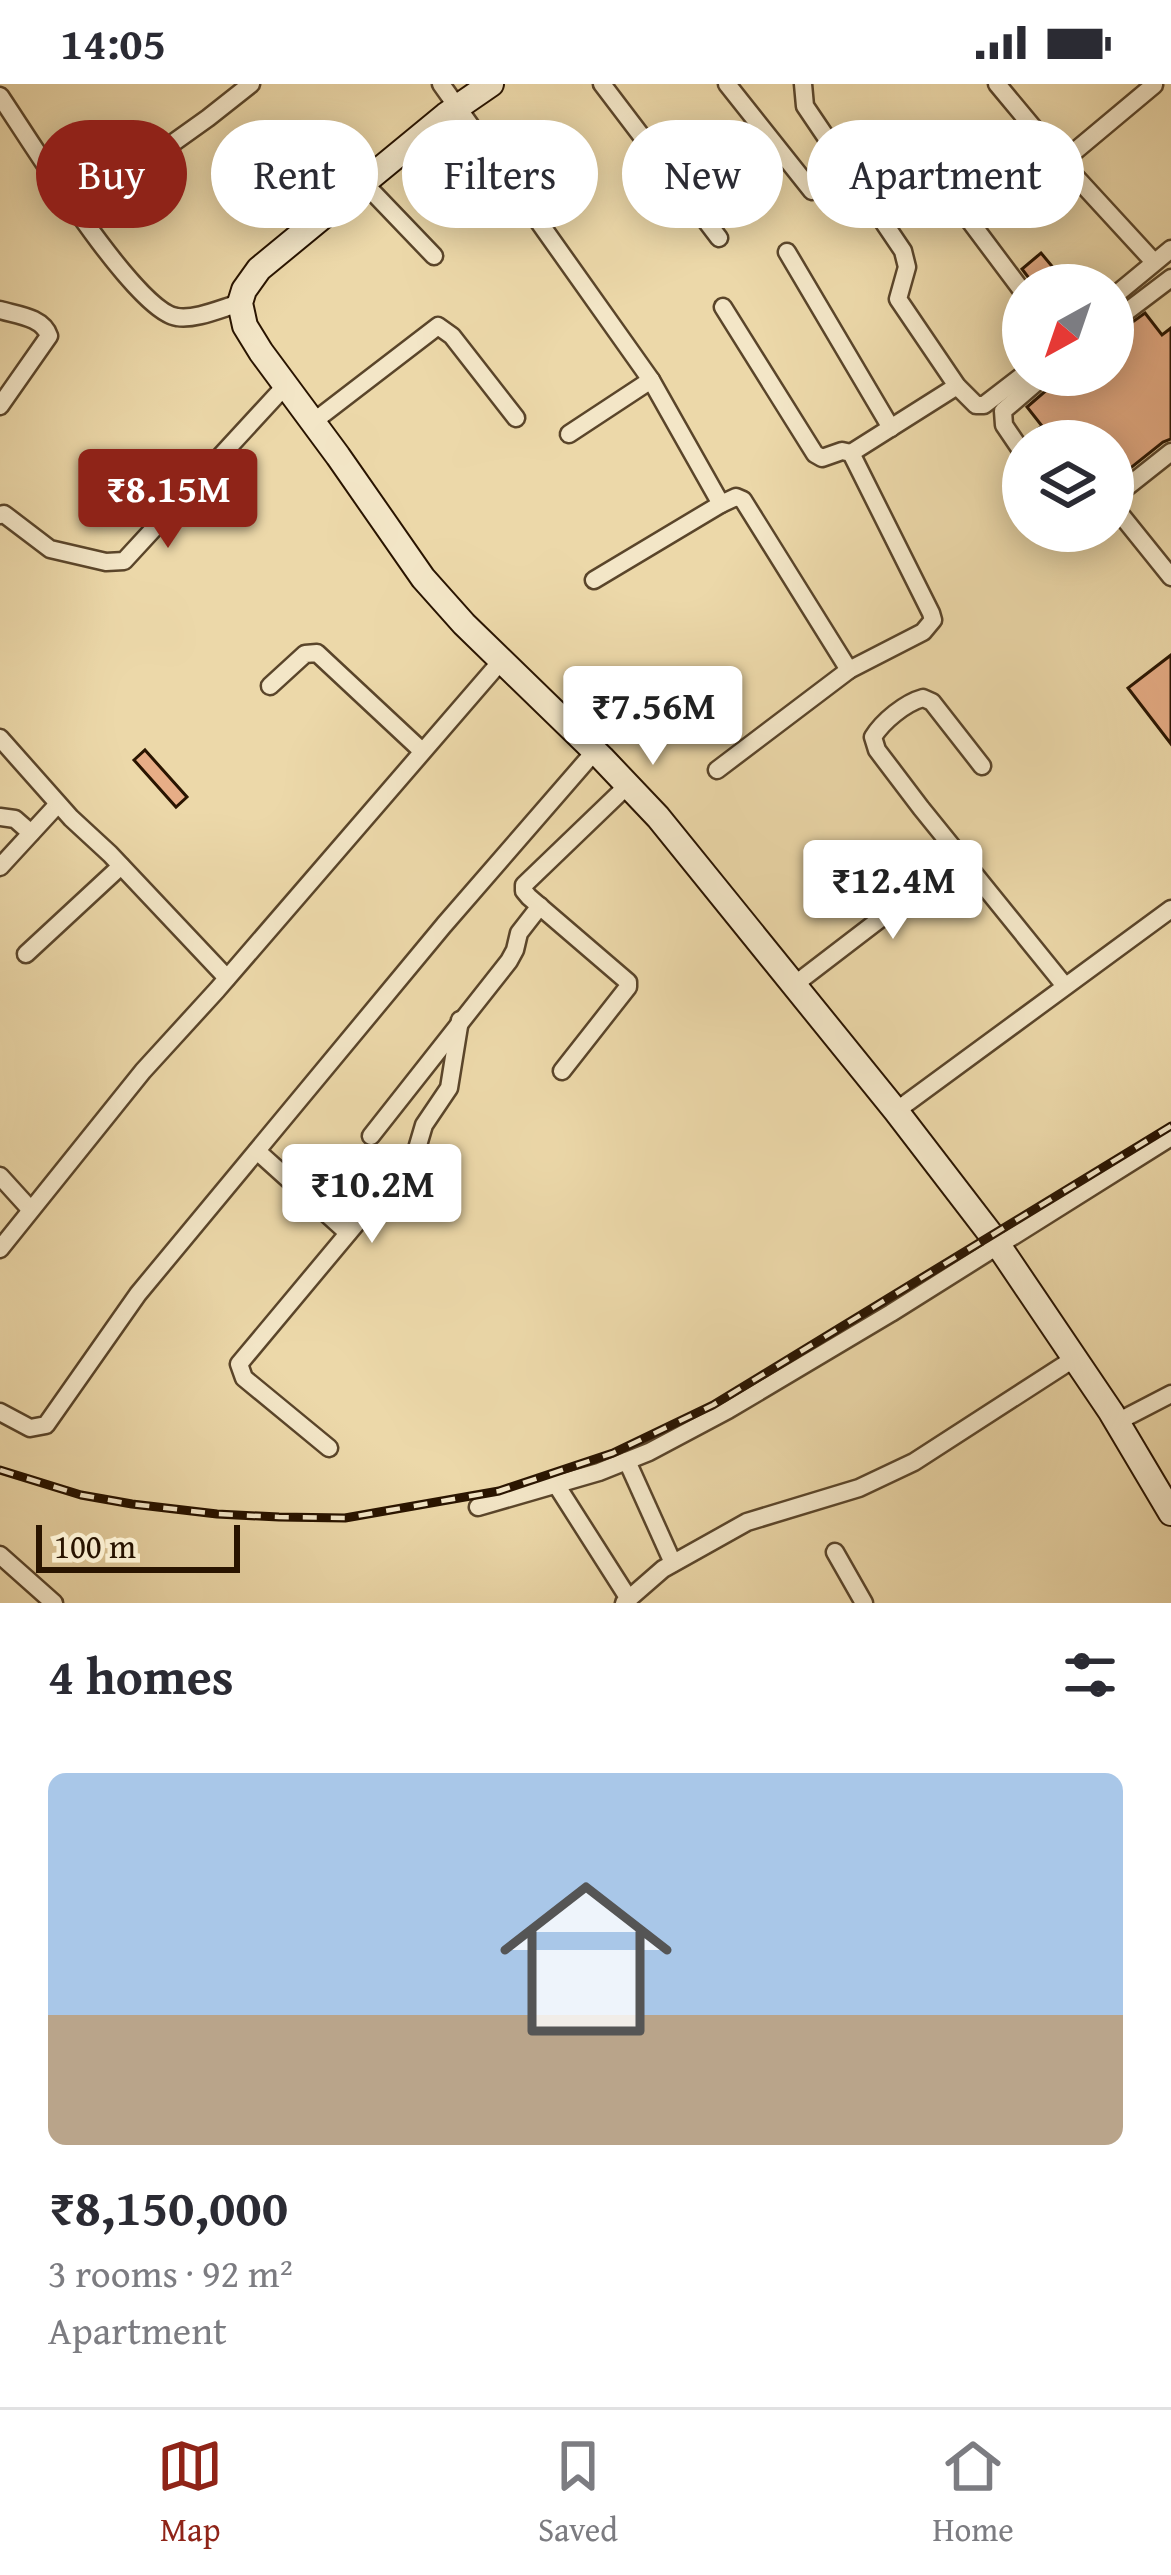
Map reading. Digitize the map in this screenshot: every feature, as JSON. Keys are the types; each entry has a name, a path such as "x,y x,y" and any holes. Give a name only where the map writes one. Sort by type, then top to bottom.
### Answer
{"main road":[{"path":"378,172 491,84"},
{"path":"309,228 259,269 244,290 240,303 245,326 423,578 658,817 953,1183 1075,1358 1171,1513"}],"street":[{"path":"187,133 251,84"},
{"path":"441,84 651,380 722,505"},
{"path":"602,84 719,238"},
{"path":"727,84 807,185"},
{"path":"802,84 805,106 903,251 907,267 898,298 957,386 976,405 984,405 1002,391"},
{"path":"997,84 1027,120"},
{"path":"1084,144 1154,86"},
{"path":"0,95 36,147"},
{"path":"1084,186 1154,262"},
{"path":"378,198 434,256"},
{"path":"92,228 146,298 172,317 240,303"},
{"path":"975,228 1002,264"},
{"path":"1134,279 1171,249"},
{"path":"787,252 891,428"},
{"path":"1134,306 1163,284 1171,306"},
{"path":"723,308 815,454 822,458 851,453 957,386"},
{"path":"0,310 40,322 49,336 0,406"},
{"path":"313,422 438,326 452,336 516,418"},
{"path":"569,434 651,380"},
{"path":"1,513 50,548 106,562 124,561 286,385"},
{"path":"1004,420 1003,411 1020,396"},
{"path":"1134,483 1171,452"},
{"path":"716,770 848,670 923,632 932,620 851,453"},
{"path":"593,580 736,497 848,670"},
{"path":"1134,529 1171,577"},
{"path":"270,686 305,654 317,652 422,751"},
{"path":"0,1249 143,1071 502,660"},
{"path":"982,766 932,702 923,698 873,737 877,750 1065,986"},
{"path":"0,738 227,978"},
{"path":"0,1412 30,1428 46,1425 138,1294 595,751"},
{"path":"562,1071 628,982 540,906 524,891 524,885 628,785"},
{"path":"0,867 58,804"},
{"path":"0,817 15,819 31,833"},
{"path":"794,985 961,857"},
{"path":"26,954 121,866"},
{"path":"370,1136 508,961 519,933 540,906"},
{"path":"896,1111 1171,910"},
{"path":"329,1448 244,1378 239,1364 419,1146 424,1125 449,1088 460,1020"},
{"path":"478,1507 627,1461 728,1410 1171,1137"},
{"path":"256,1151 348,1234"},
{"path":"0,1176 30,1209"},
{"path":"557,1486 626,1601 673,1563 747,1522 878,1481 1075,1358"},
{"path":"1117,1422 1171,1394"},
{"path":"627,1461 673,1563"},
{"path":"836,1552 864,1603"},
{"path":"0,1555 52,1602"}],"building":[{"path":"1041,253 1050,264 1028,264"},
{"path":"1145,313 1162,335 1171,328 1171,439 1134,465 1134,420 1037,420 1027,407 1040,396 1134,396 1134,321"},
{"path":"1171,655 1171,744 1128,688"},
{"path":"145,750 187,797 176,807 134,760"}],"railway":[{"path":"0,1470 81,1495 132,1504 279,1517 345,1518 499,1491 613,1453 713,1405 1171,1126"}]}
